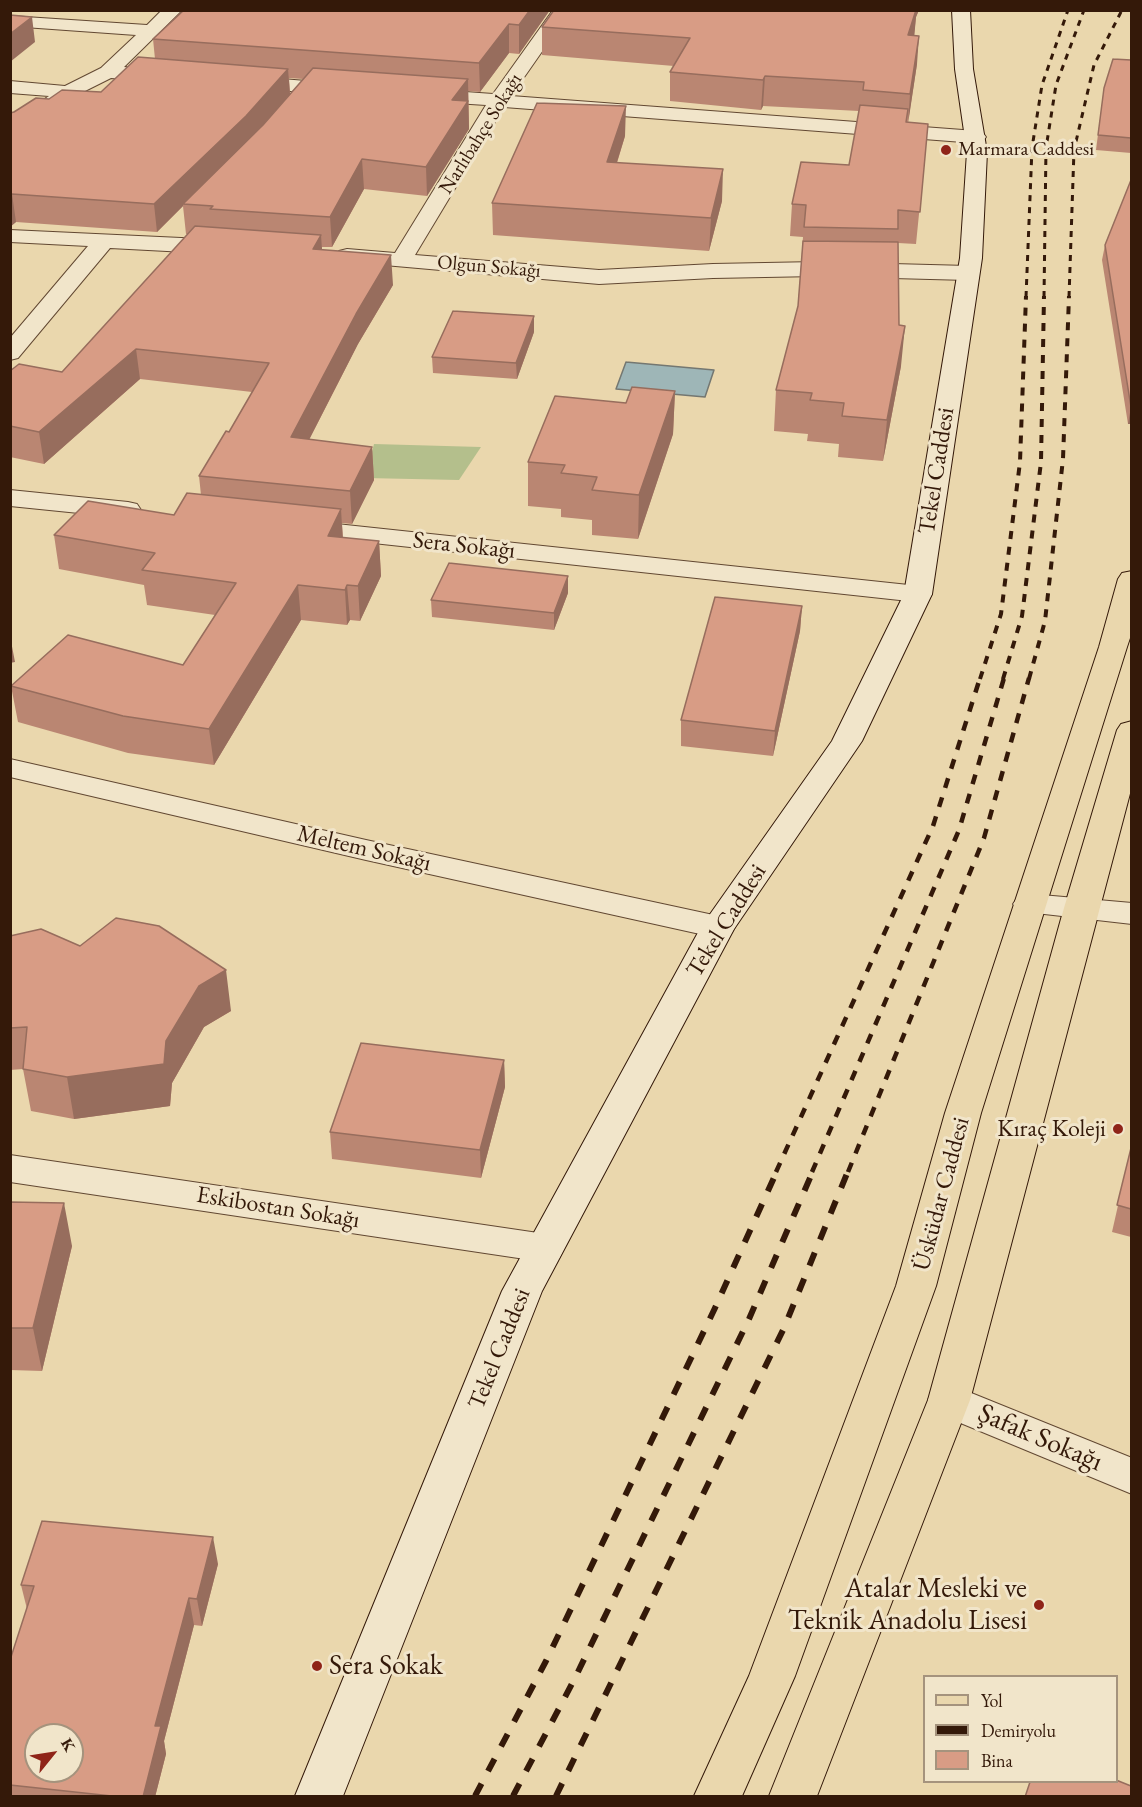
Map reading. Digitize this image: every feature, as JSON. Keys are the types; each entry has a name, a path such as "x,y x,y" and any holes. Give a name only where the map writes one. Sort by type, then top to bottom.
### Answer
{"main road":[{"name":"Üsküdar Caddesi","path":"718,1797 772,1676 916,1286 963,1113 1113,647 1131,579"},
{"path":"794,1797 949,1400 1131,730"}],"street":[{"path":"10,132 68,92 108,72 173,10"},
{"name":"Narlıbahçe Sokağı","path":"402,259 499,100 562,10"},
{"name":"Tekel Caddesi","path":"319,1797 522,1291 718,927 847,741 918,594 968,273 977,163 976,137 964,69 962,10"},
{"path":"10,21 151,31"},
{"path":"108,72 179,77"},
{"path":"226,81 357,90"},
{"path":"10,87 68,92"},
{"path":"294,105 309,87"},
{"path":"404,94 976,137"},
{"path":"161,243 178,228"},
{"path":"10,236 242,248"},
{"path":"10,353 105,240"},
{"name":"Olgun Sokağı","path":"323,254 599,277 713,271 817,269 968,273"},
{"path":"10,498 152,513"},
{"name":"Sera Sokağı","path":"270,525 918,594"},
{"name":"Meltem Sokağı","path":"10,768 343,845 718,927"},
{"path":"1030,904 1131,914"},
{"name":"Eskibostan Sokağı","path":"10,1168 546,1248"},
{"name":"Şafak Sokağı","path":"949,1400 1131,1477"}],"green space":[{"path":"374,444 481,447 459,480 365,478"}],"water":[{"path":"626,362 714,370 705,397 616,389"}],"building":[{"path":"184,10 530,10 519,25 509,24 479,63 153,39"},
{"path":"554,10 916,10 908,35 919,36 910,94 863,90 864,82 765,76 763,80 670,72 690,38 542,27"},
{"path":"10,15 32,17 10,34"},
{"path":"138,57 288,69 246,116 154,204 12,194 10,196 10,113 36,98 49,99 62,90 101,92"},
{"path":"1113,59 1131,60 1131,138 1098,135 1104,88"},
{"path":"313,68 468,79 452,100 468,101 426,167 362,159 330,217 210,209 213,206 183,204 263,125"},
{"path":"537,103 626,106 607,162 723,169 711,218 492,203"},
{"path":"860,105 908,109 906,122 928,124 920,212 898,210 898,229 804,227 806,205 792,204 801,162 849,165"},
{"path":"1131,180 1131,407 1105,245"},
{"path":"195,226 321,235 313,249 391,255 356,314 291,437 372,447 350,491 199,476 226,431 229,432 269,363 136,349 39,432 10,426 10,371 19,364 62,372"},
{"path":"803,241 898,242 899,325 905,326 887,420 842,416 844,403 810,400 812,393 776,390 798,306"},
{"path":"453,311 534,316 516,363 432,357"},
{"path":"632,387 675,391 639,495 592,490 597,477 561,473 565,465 528,462 555,396 626,403"},
{"path":"187,493 341,509 328,536 379,541 358,586 347,585 345,590 298,585 209,729 123,716 11,686 68,635 183,665 236,583 142,570 155,553 54,535 88,501 174,515"},
{"path":"449,563 568,576 554,613 431,600"},
{"path":"715,597 802,606 775,731 681,720"},
{"path":"116,918 159,926 226,970 199,986 166,1041 164,1064 67,1077 23,1069 27,1027 10,1028 10,936 41,929 80,946"},
{"path":"361,1043 504,1060 480,1150 330,1132"},
{"path":"1131,1148 1131,1209 1117,1205"},
{"path":"10,1202 64,1203 33,1328 10,1328"},
{"path":"42,1521 213,1537 197,1599 189,1598 155,1726 161,1726 143,1797 121,1797 10,1785 10,1660 34,1586 21,1585"},
{"path":"1118,1781 1131,1786 1131,1797 1025,1797 1030,1783 1118,1783"}],"railway":[{"path":"1026,297 1032,148 1042,85 1068,10"},
{"path":"1044,297 1046,148 1056,85 1084,10"},
{"path":"1069,297 1074,150 1094,65 1122,10"},
{"path":"980,679 1001,614 1020,462 1026,296"},
{"path":"1003,679 1022,616 1041,462 1044,296"},
{"path":"1029,679 1045,621 1063,459 1069,296"},
{"path":"776,1172 933,826 980,678"},
{"path":"812,1172 959,830 1004,678"},
{"path":"848,1172 984,838 1029,678"},
{"path":"475,1796 546,1661 715,1308 777,1171"},
{"path":"513,1796 575,1678 749,1319 813,1171"},
{"path":"556,1796 784,1328 848,1171"}],"place":[{"name":"Marmara Caddesi","path":"946,150"},
{"name":"Kıraç Koleji","path":"1118,1129"},
{"name":"Atalar Mesleki ve Teknik Anadolu Lisesi","path":"1039,1605"},
{"name":"Sera Sokak","path":"317,1666"}]}
